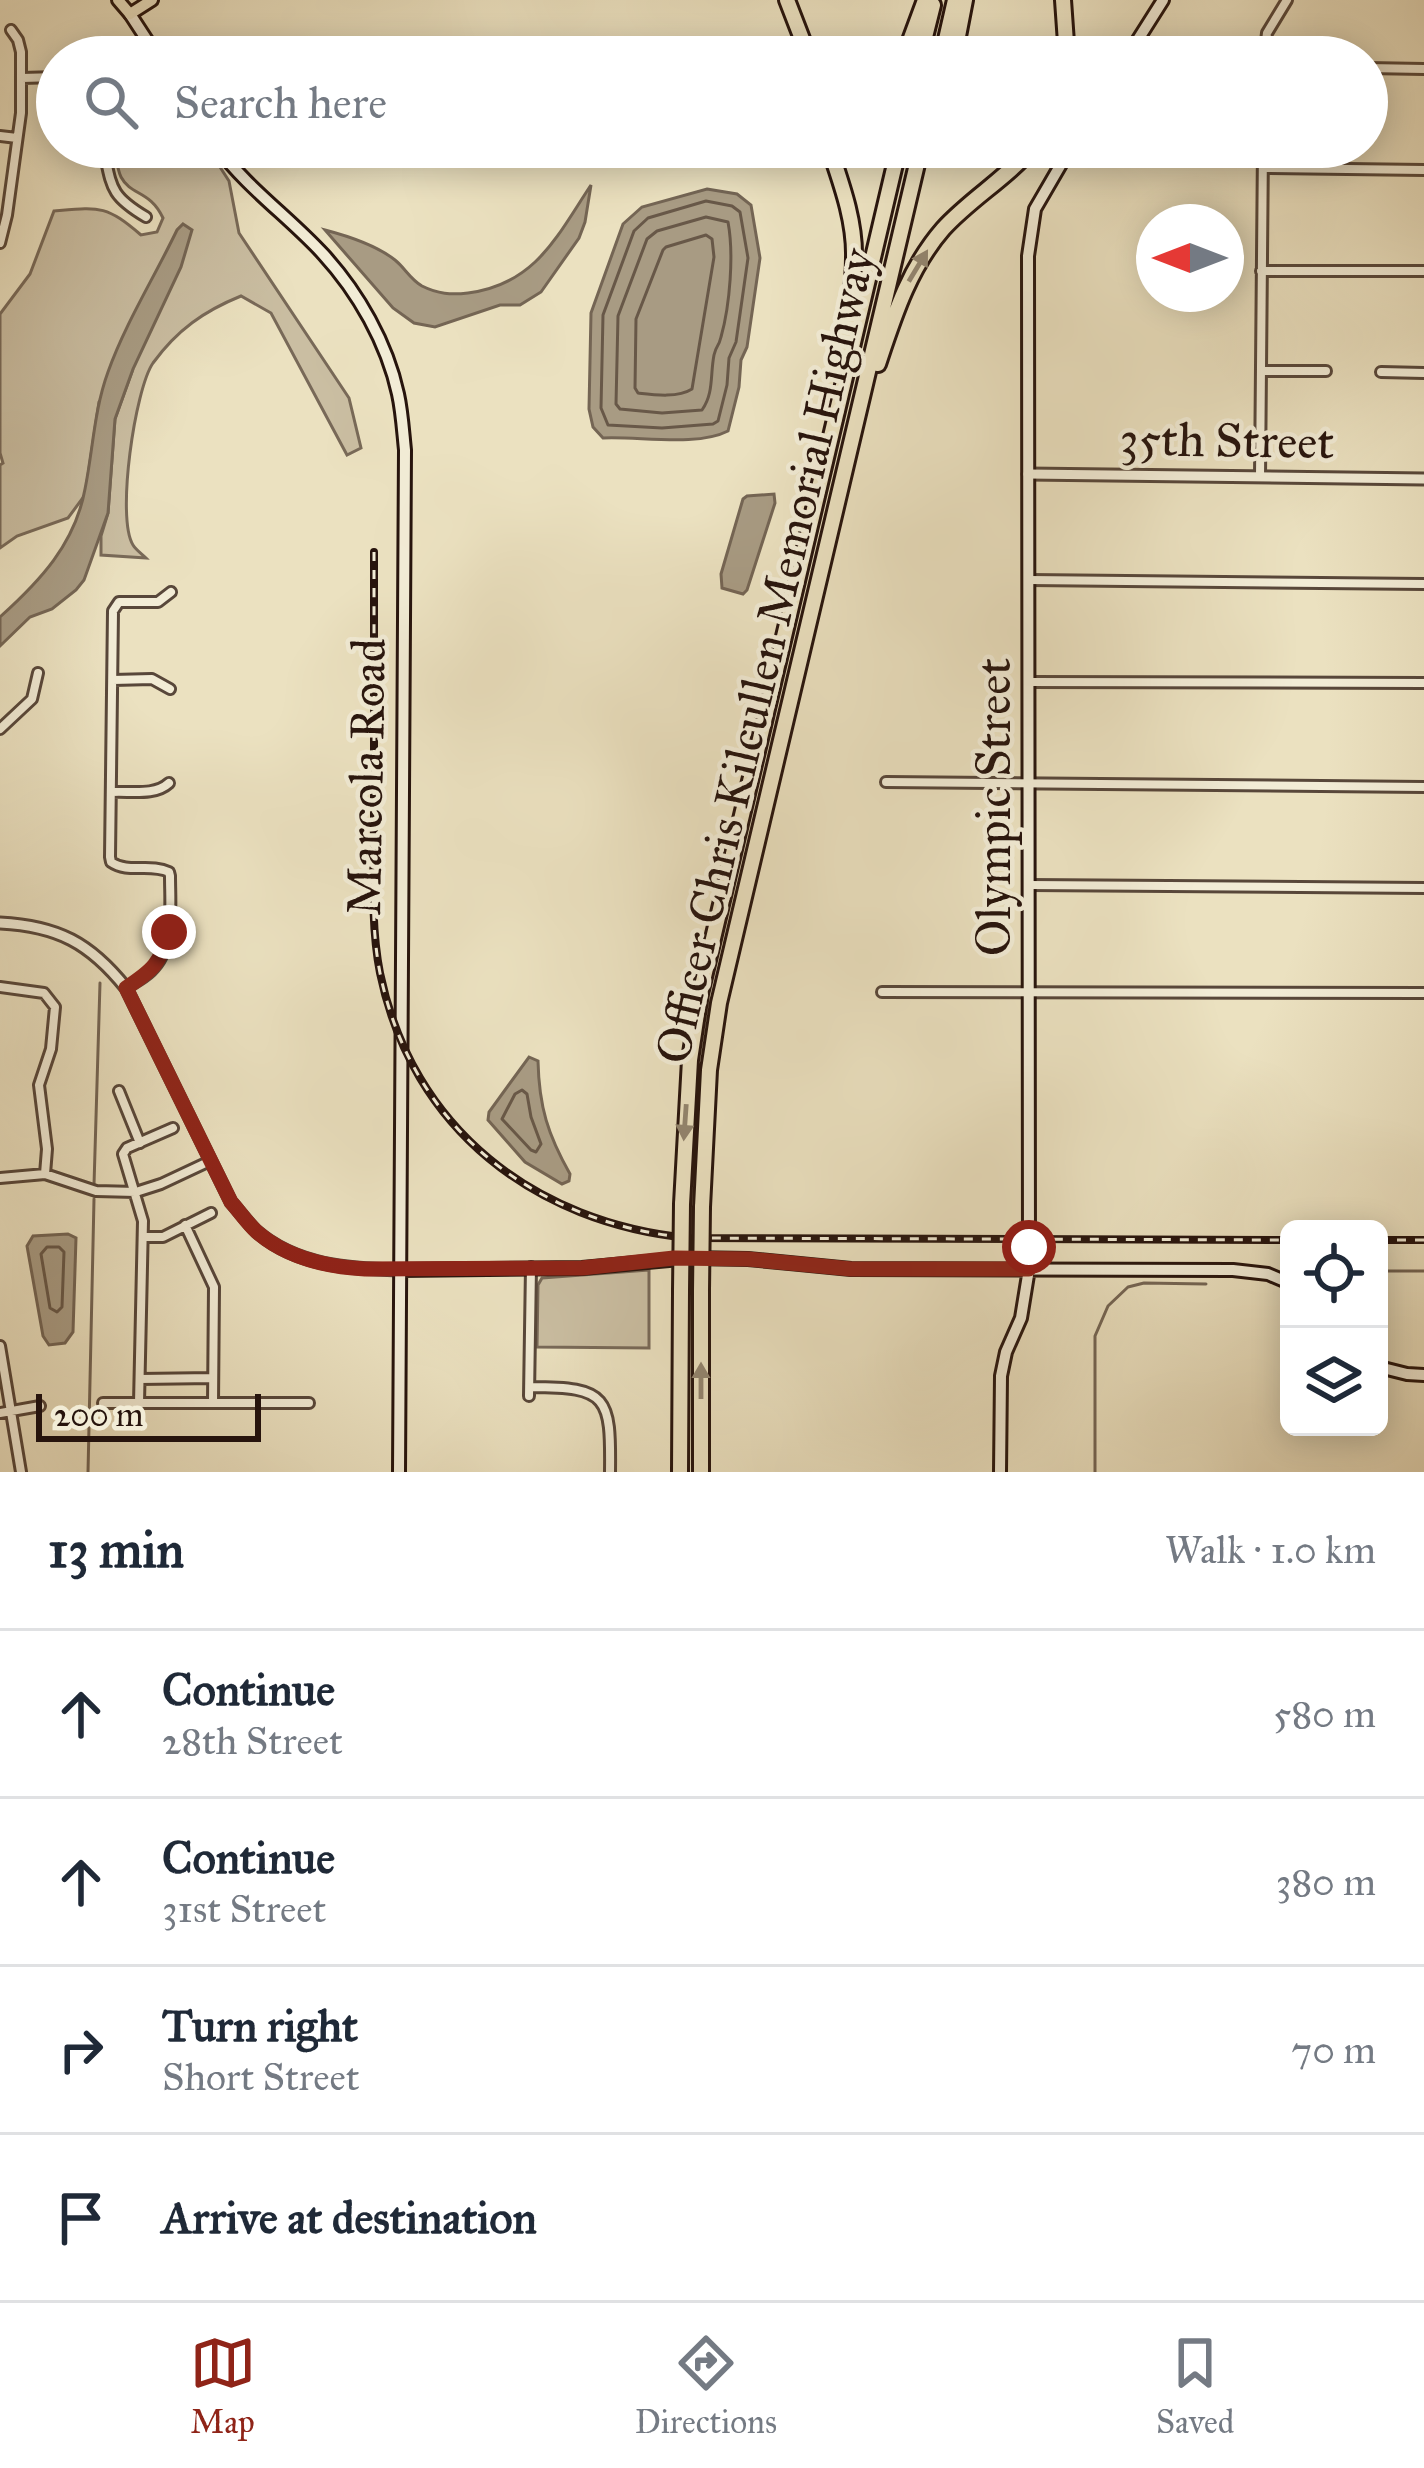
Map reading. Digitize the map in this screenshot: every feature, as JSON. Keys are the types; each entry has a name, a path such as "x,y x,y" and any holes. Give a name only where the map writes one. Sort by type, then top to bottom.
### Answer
{"highway":[{"path":"783,0 792,36"},
{"path":"783,0 799,36"},
{"path":"914,36 930,0"},
{"path":"924,36 930,0"},
{"path":"947,36 955,0"},
{"path":"958,36 965,0"},
{"path":"1063,0 1065,36"},
{"path":"821,478 854,255 847,204 836,168"},
{"name":"Officer Chris Kilcullen Memorial Highway","path":"680,1472 682,1204 690,1060 700,994 894,168"},
{"name":"Officer Chris Kilcullen Memorial Highway","path":"701,1472 702,1207 709,1070 719,1003 915,168"},
{"path":"848,454 899,300 915,268 945,227 1011,168"}],"main road":[{"path":"118,0 144,36"},
{"path":"130,14 152,0"},
{"path":"1140,36 1163,0"},
{"name":"Marcola Road","path":"235,168 347,283 369,317 398,394 405,450 399,1472"},
{"name":"Olympic Street","path":"1000,1472 1001,1376 1021,1318 1029,1269 1029,240 1041,196 1058,168"},
{"path":"399,1270 582,1268 691,1258 851,1269 1232,1270 1280,1279"},
{"path":"1388,1370 1424,1375"}],"street":[{"path":"1267,36 1287,0"},
{"path":"0,243 22,78 21,52 11,30"},
{"path":"1388,68 1424,69"},
{"path":"22,78 36,78"},
{"path":"0,136 17,138"},
{"path":"109,168 122,203 146,217"},
{"path":"1261,477 1263,168 1424,170"},
{"path":"1262,271 1424,271"},
{"path":"1261,371 1326,371"},
{"path":"1381,372 1424,373"},
{"name":"35th Street","path":"1028,474 1424,478"},
{"path":"1029,580 1424,584"},
{"path":"126,988 152,970 163,955 169,932 169,872 121,868 111,862 115,606 158,602 171,592"},
{"path":"0,729 32,699 38,673"},
{"path":"113,680 152,679 170,689"},
{"path":"1029,682 1424,683"},
{"path":"113,792 154,791 169,782"},
{"path":"886,782 1424,787"},
{"path":"1029,886 1424,888"},
{"path":"0,922 58,931 99,958 126,988 231,1202 257,1232 284,1249 334,1267 399,1270"},
{"path":"0,987 44,993 55,1007 51,1049 39,1085 47,1150 45,1174"},
{"path":"882,992 1424,993"},
{"path":"118,1091 140,1143"},
{"path":"140,1403 143,1221 123,1154 173,1128"},
{"path":"0,1178 45,1174 96,1191 136,1192 210,1161"},
{"path":"143,1237 163,1237 212,1213"},
{"path":"185,1225 214,1287 213,1403"},
{"path":"531,1267 530,1391 577,1388 598,1399 609,1420 610,1472"},
{"path":"0,1346 21,1472"},
{"path":"140,1379 213,1378"},
{"path":"103,1402 309,1402"},
{"path":"0,1413 40,1406"}],"shaded area":[{"path":"221,168 229,181 239,233 349,398 361,448 347,455 271,313 241,296 182,331 146,377 130,454 126,509 133,545 146,558 101,555 115,419 133,369 99,402 85,495 68,518 17,536 0,548 0,314 30,274 54,211 102,210 141,235 157,232 163,218 152,202 125,183 118,170"},
{"path":"649,1270 649,1348 537,1347 542,1278"}],"water":[{"path":"591,185 579,238 541,292 520,305 500,305 435,327 414,323 393,308 325,230 379,250 428,289 468,293 511,280 528,268 555,239"},
{"path":"707,189 737,194 751,205 760,258 728,431 684,440 603,438 593,427 589,409 591,313 623,224 642,207"},
{"path":"183,224 192,230 181,267 115,419 108,513 84,580 52,609 30,617 0,646 0,617 42,575 73,527 108,372"},
{"path":"774,494 747,590 743,594 722,588 721,574 743,499"},
{"path":"529,1057 538,1061 546,1120 570,1174 562,1184 525,1162 488,1120"},
{"path":"68,1234 76,1238 73,1332 65,1343 49,1345 43,1336 27,1246 33,1236"}],"waterway":[{"path":"94,1185 100,983"},
{"path":"88,1472 94,1199"},
{"path":"1388,1271 1424,1271"},
{"path":"1095,1472 1095,1336 1108,1306 1128,1287 1144,1283 1206,1284"}],"railway":[{"path":"374,552 373,895 380,973 396,1029 420,1078 451,1121 489,1158 532,1189 580,1212 633,1229 689,1238 1280,1240"},
{"path":"1388,1240 1424,1240"}],"route":[{"path":"169,932 163,955 152,970 126,988 231,1202 257,1232 309,1260 365,1269 582,1268 691,1258 851,1269 1029,1269 1029,1247"}]}
